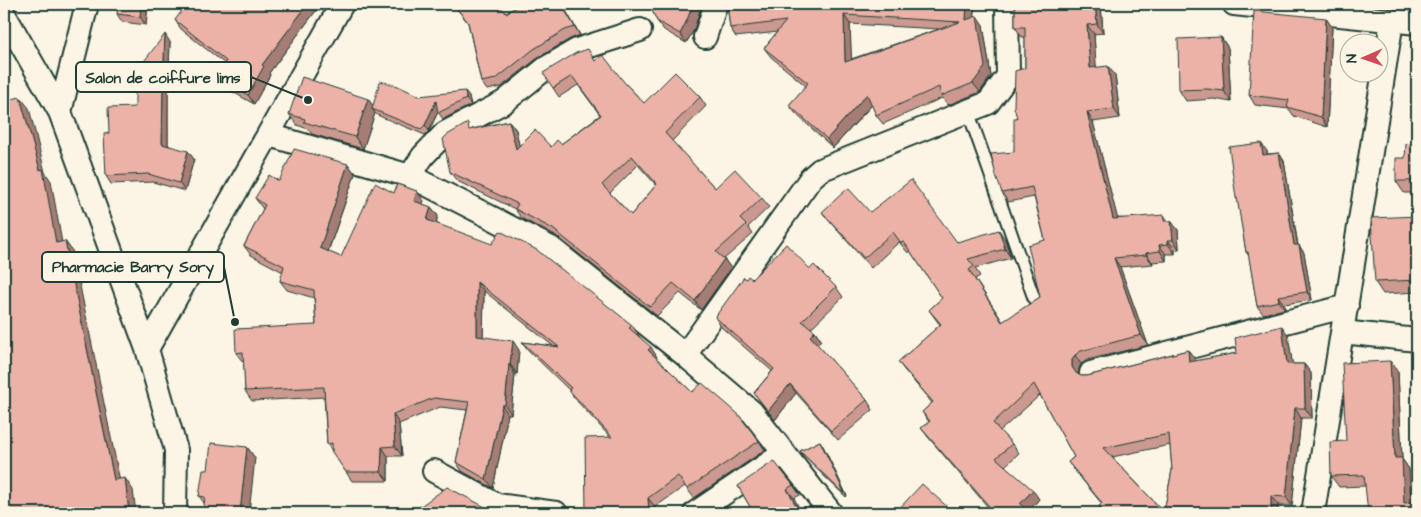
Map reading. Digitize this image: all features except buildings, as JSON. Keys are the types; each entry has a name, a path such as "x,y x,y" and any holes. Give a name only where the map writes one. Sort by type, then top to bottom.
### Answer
{"street":[{"path":"60,112 87,4"},
{"path":"148,349 342,4"},
{"path":"705,37 716,4"},
{"path":"684,354 811,178 820,170 988,103 1008,76 1007,4"},
{"path":"1234,4 1417,23"},
{"path":"5,18 60,112 148,349 176,450 175,513"},
{"path":"1312,513 1392,20"},
{"path":"410,176 423,156 445,133 504,102 546,68 577,50 640,30"},
{"path":"269,135 410,176 551,248 684,354 752,412 831,513"},
{"path":"1091,373 1347,306"},
{"path":"1342,332 1417,340"},
{"path":"695,513 784,454"},
{"path":"434,471 497,505 556,513"}],"lane":[{"path":"968,111 1035,301"}],"place":[{"name":"Salon de coiffure lims","path":"308,100"},
{"name":"Pharmacie Barry Sory","path":"235,322"}]}
